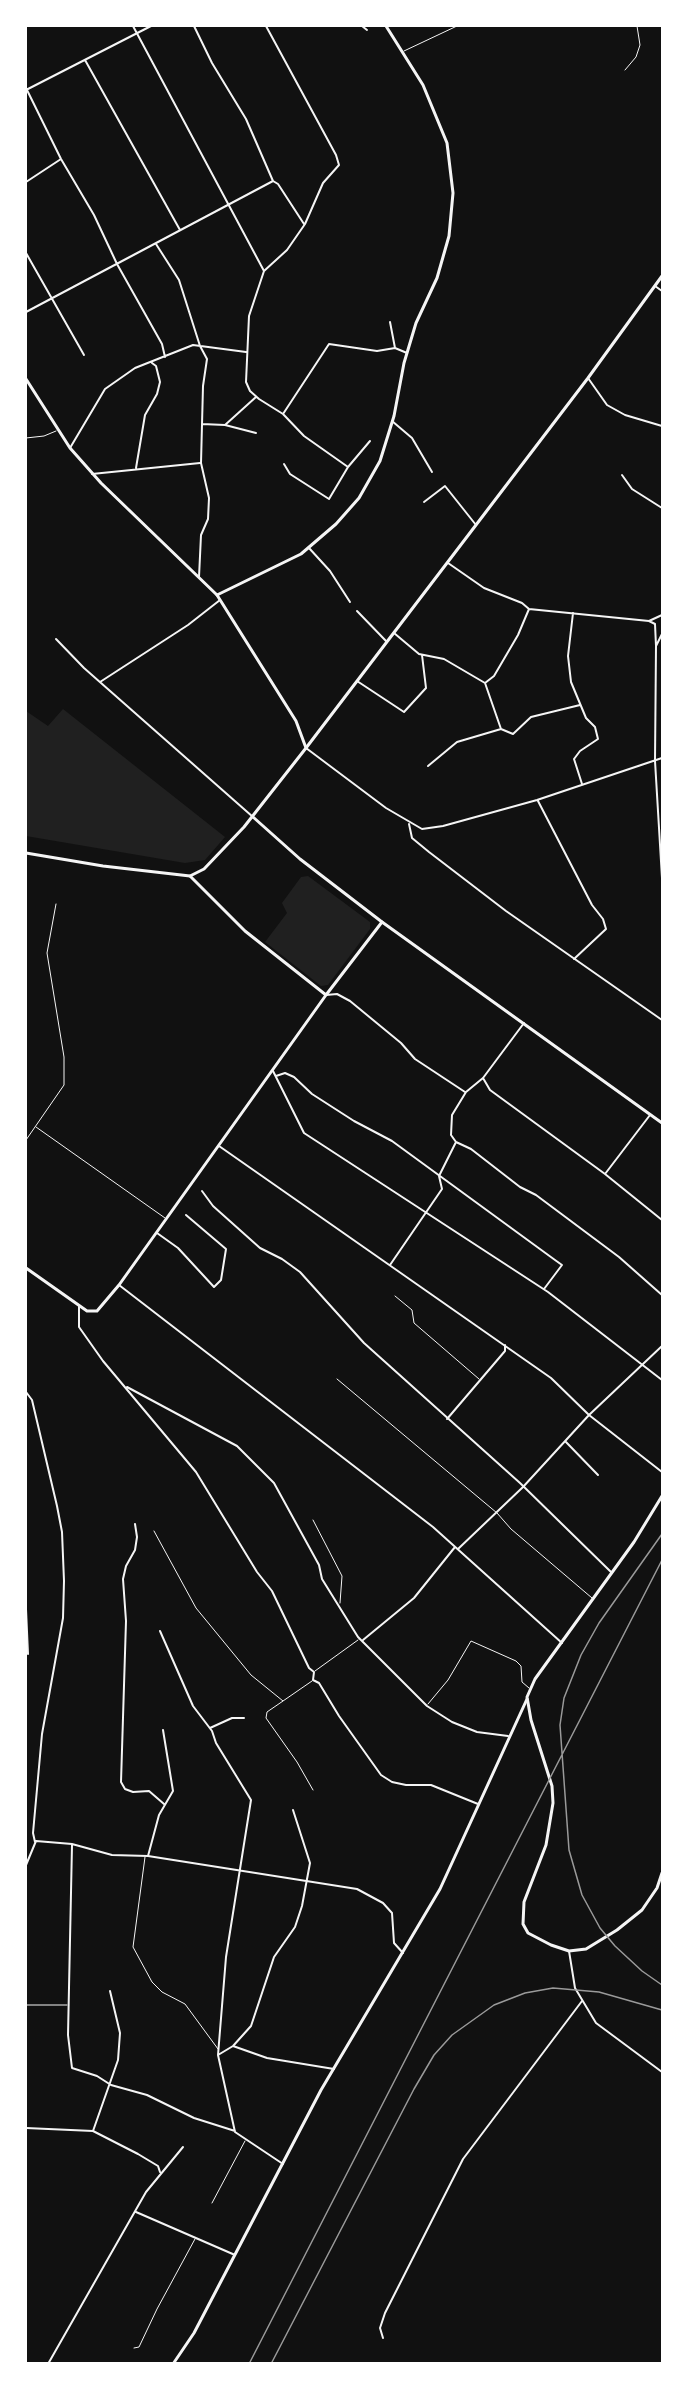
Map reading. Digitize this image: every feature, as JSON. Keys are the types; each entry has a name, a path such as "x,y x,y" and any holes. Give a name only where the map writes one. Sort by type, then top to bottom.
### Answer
{"street":[{"path":"133,26 139,33 264,272"},
{"path":"150,26 26,89 61,159 94,215 117,264 162,344 165,357"},
{"path":"194,26 212,63 246,119 273,181 278,184 305,224"},
{"path":"266,26 339,165 323,183 305,224 287,250 264,272 249,316 246,382 257,398 283,414 304,436 348,467"},
{"path":"362,26 367,30"},
{"path":"217,595 281,565 309,548 336,524 359,498 380,462 416,323 440,267 449,236 453,193 447,143 423,86 386,26"},
{"path":"85,60 180,231"},
{"path":"26,182 61,159"},
{"path":"26,312 273,181"},
{"path":"156,244 179,280 200,346 207,359 203,386 201,463 209,498 208,519 200,546 199,579"},
{"path":"26,253 84,356"},
{"path":"26,853 103,866 190,876 210,864 253,817 448,563 663,276"},
{"path":"655,286 663,291"},
{"path":"390,322 396,348"},
{"path":"283,414 329,344 377,351 396,348 407,353"},
{"path":"70,448 105,389 135,368 193,345 246,352"},
{"path":"136,468 145,415 157,394 160,382 152,363"},
{"path":"588,378 607,405 625,415 663,426"},
{"path":"26,379 70,448 141,525 217,595 296,721 306,748 409,824 422,829 443,826 537,800 663,758"},
{"path":"225,425 257,398"},
{"path":"392,421 412,438 432,472"},
{"path":"202,424 225,425 256,433"},
{"path":"284,464 290,474 329,498 348,467 370,441"},
{"path":"93,474 201,463"},
{"path":"622,476 632,489 663,508"},
{"path":"424,502 445,486 476,525"},
{"path":"309,548 330,571 350,602"},
{"path":"448,563 484,588 522,603 529,609 650,621 656,624 655,761 663,878"},
{"path":"100,682 188,625 220,600"},
{"path":"485,683 494,676 518,635 529,609"},
{"path":"357,611 378,629 387,642"},
{"path":"573,613 568,656 571,682 580,705 595,727 598,739 574,759 582,785"},
{"path":"650,621 663,615"},
{"path":"394,633 422,655 444,659 485,683 501,729"},
{"path":"656,646 663,634"},
{"path":"56,639 100,682 300,859 382,922 663,1123"},
{"path":"357,681 404,712 426,688 422,655"},
{"path":"428,766 458,742 501,729 513,734 531,717 580,705"},
{"path":"537,800 592,905 603,919 606,930 574,958"},
{"path":"409,824 412,837 429,852 663,1020"},
{"path":"190,876 245,931 326,995 337,994 350,1001 393,1036 415,1059 462,1092 466,1092"},
{"path":"26,1268 87,1311 97,1311 167,1220 326,995 382,922"},
{"path":"524,1023 483,1078 466,1092 452,1115 451,1135 456,1142 471,1149 520,1187 536,1195 619,1257 663,1295"},
{"path":"273,1071 304,1133 428,1211 544,1289 640,1365 663,1380"},
{"path":"276,1076 285,1073 294,1077 312,1094 354,1121 392,1141 562,1265 544,1289"},
{"path":"483,1078 490,1090 605,1174 663,1220"},
{"path":"605,1174 650,1115"},
{"path":"390,1265 442,1189 439,1176 456,1142"},
{"path":"219,1146 551,1378 589,1415 663,1472"},
{"path":"202,1191 213,1206 260,1248 282,1259 300,1272 364,1343 523,1487 612,1572"},
{"path":"157,1233 178,1248 214,1287 221,1280 226,1249 186,1215"},
{"path":"119,1285 457,1548 562,1642"},
{"path":"79,1306 79,1327 122,1384 196,1472 257,1572 272,1591 309,1668 314,1672 313,1680 319,1683 339,1716 381,1775 392,1782 406,1785 431,1785 478,1804"},
{"path":"447,1419 505,1351 505,1345"},
{"path":"362,1640 414,1598 457,1548 497,1513 589,1415 663,1346"},
{"path":"122,1384 237,1446 274,1484 283,1497 338,1607 362,1640 427,1706 452,1722 477,1732 508,1736"},
{"path":"26,1392 32,1400 57,1506 62,1532 64,1581 63,1618 42,1734 33,1833 35,1842 26,1865"},
{"path":"565,1441 598,1474"},
{"path":"173,2364 194,2332 334,2069 440,1889 530,1689 663,1496"},
{"path":"135,1524 137,1537 135,1550 126,1566 123,1579 126,1621 121,1782 125,1789 133,1792 149,1791 164,1804"},
{"path":"26,1609 28,1654"},
{"path":"160,1631 193,1706 210,1728 216,1743 251,1800 226,1957 219,2050 235,2132"},
{"path":"528,1697 531,1720 552,1786 553,1803 546,1845 524,1902 522,1919 526,1931 534,1938 569,1951 599,1943 642,1910 663,1873"},
{"path":"210,1728 232,1718 244,1718"},
{"path":"147,1856 164,1804 173,1791 163,1730"},
{"path":"219,2055 233,2046 250,2026 274,1956 295,1927 302,1906 310,1863 293,1810"},
{"path":"35,1842 72,1844 112,1855 147,1856 357,1889 383,1904 392,1913 394,1943 403,1953"},
{"path":"72,1844 69,2006 69,2060 72,2068 97,2076 111,2085 147,2095 194,2118 235,2132 283,2164"},
{"path":"569,1951 575,1988 584,2005 603,2030 663,2072"},
{"path":"93,2131 118,2060 120,2034 110,1991"},
{"path":"383,2338 380,2328 385,2313 463,2159 582,2001"},
{"path":"233,2046 267,2058 334,2069"},
{"path":"26,2128 93,2131 158,2166 161,2172"},
{"path":"48,2364 136,2212 161,2172 183,2147"},
{"path":"136,2212 235,2256"}],"lane":[{"path":"402,52 457,26"},
{"path":"625,70 636,57 640,45 637,26"},
{"path":"26,438 44,436 57,430"},
{"path":"26,1140 64,1084 63,1057 47,953 56,904"},
{"path":"36,1126 167,1220"},
{"path":"395,1296 411,1310 414,1323 481,1381"},
{"path":"337,1378 497,1513 511,1529 593,1599"},
{"path":"313,1520 342,1576 342,1596 338,1607"},
{"path":"154,1531 196,1608 251,1675 283,1701"},
{"path":"314,1672 362,1640"},
{"path":"427,1706 448,1680 471,1641 516,1661 521,1666 522,1682 530,1689"},
{"path":"312,1790 297,1762 266,1718 267,1712 310,1685 313,1680"},
{"path":"147,1856 133,1947 152,1982 162,1992 185,2004 219,2050"},
{"path":"26,2005 69,2006"},
{"path":"212,2203 246,2139"},
{"path":"134,2349 139,2347 157,2308 196,2237"}],"shaded area":[{"path":"63,709 225,837 205,860 185,863 26,836 26,711 48,726"},
{"path":"308,876 370,922 370,929 328,985 321,986 265,942 287,913 282,903 301,877"}],"railway":[{"path":"662,1534 599,1623 581,1655 564,1698 560,1725 569,1850 582,1895 600,1928 615,1946 642,1971 662,1985"},
{"path":"249,2364 662,1560"},
{"path":"271,2364 414,2089 434,2055 452,2035 494,2005 525,1993 553,1988 599,1992 662,2010"}]}
